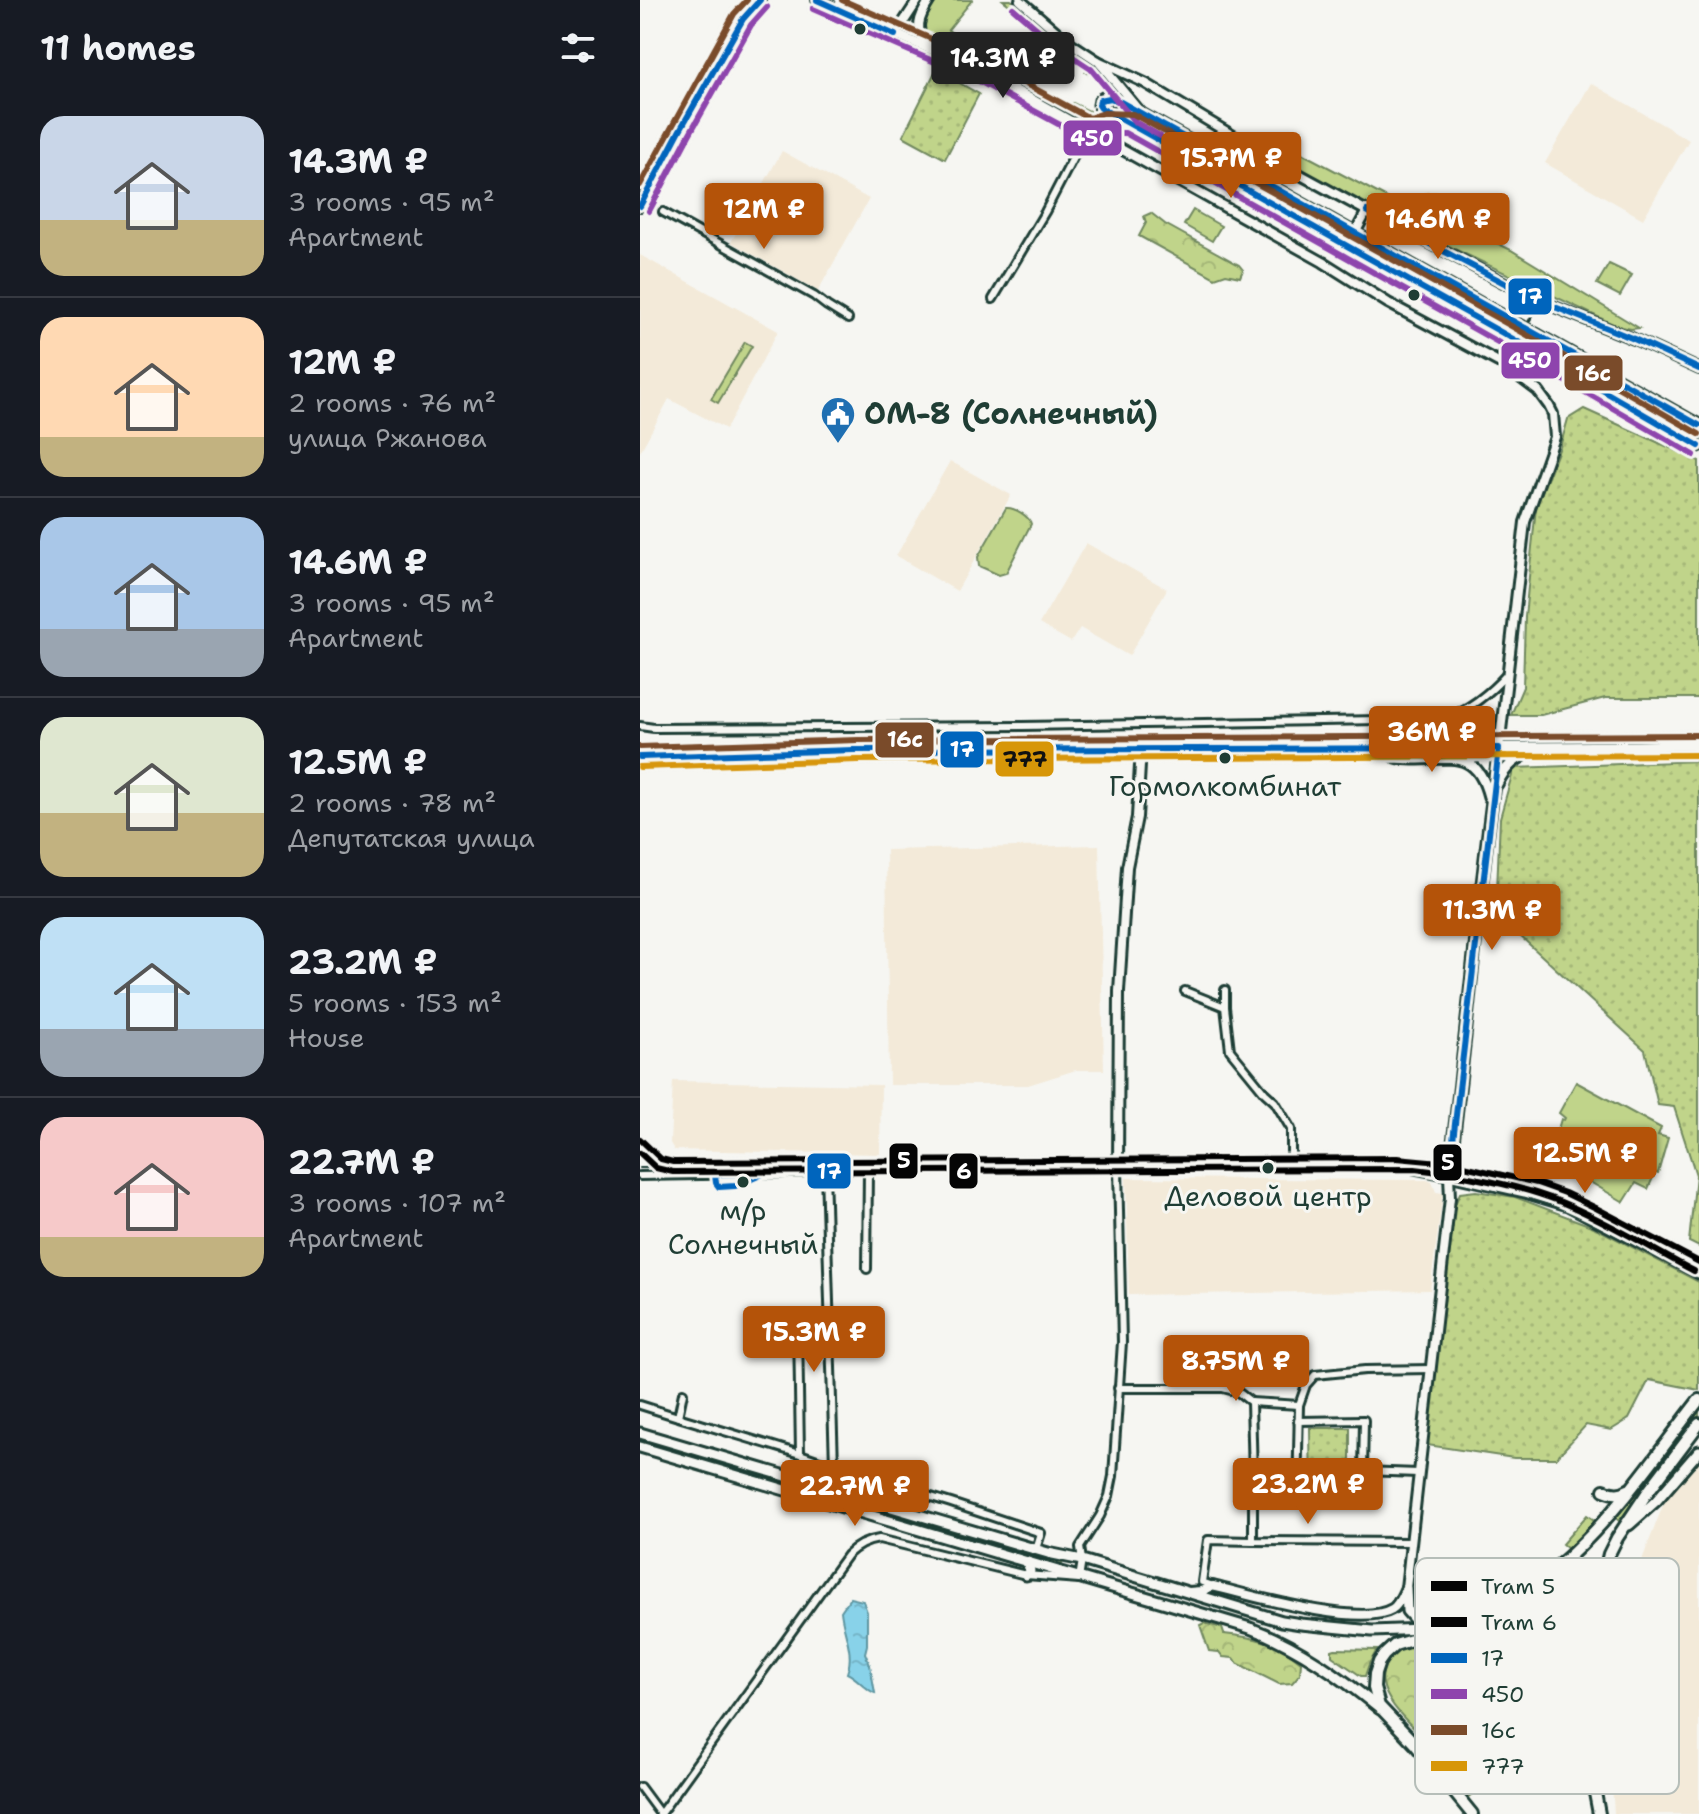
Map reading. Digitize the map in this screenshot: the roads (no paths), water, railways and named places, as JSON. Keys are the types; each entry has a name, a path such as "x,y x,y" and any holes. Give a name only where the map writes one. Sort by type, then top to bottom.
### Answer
{"main road":[{"path":"1699,425 1141,114 1111,98 1100,100 1101,108 1699,446"},
{"path":"640,757 853,750 1699,745"},
{"path":"1499,748 1449,1175 1568,1205 1699,1273"},
{"path":"1492,799 1506,767 1523,755 1542,748"},
{"path":"1375,749 1401,758 1462,759 1481,773 1492,799"},
{"path":"1566,1558 1604,1521 1699,1400"},
{"path":"1663,1426 1671,1428 1681,1423"},
{"path":"1608,1558 1612,1547 1660,1475 1699,1424"},
{"path":"640,1433 1282,1621 1372,1631 1415,1629"},
{"path":"640,1447 1268,1635 1294,1648 1383,1711 1415,1744"},
{"path":"1623,1530 1656,1501 1699,1451"},
{"path":"1604,1490 1623,1493 1638,1480"},
{"path":"1026,1575 1030,1571 1027,1562"},
{"path":"1406,1588 1407,1611 1415,1620"},
{"path":"1383,1711 1376,1698 1376,1670 1384,1655 1400,1643 1415,1639"},
{"path":"1456,1794 1472,1814"},
{"path":"1595,1794 1599,1814"}],"street":[{"path":"645,204 680,130 743,19 760,0"},
{"path":"817,0 985,73 1088,129 1395,307 1502,364 1538,391 1549,406 1555,423 1553,447 1525,522 1499,748"},
{"path":"895,35 918,0"},
{"path":"929,47 919,33 918,23 930,0"},
{"path":"1020,0 1066,40 1098,61 1145,83 1277,162 1367,211 1535,299 1699,369"},
{"path":"1098,61 1141,114"},
{"path":"993,299 1045,212 1088,129 1105,123 1128,123"},
{"path":"1355,233 1367,211"},
{"path":"663,212 814,296 848,319"},
{"path":"1502,364 1535,299"},
{"path":"640,726 1022,726 1441,719 1471,705 1498,685 1509,672"},
{"path":"640,1787 660,1814 847,1555 866,1541 879,1539 1026,1575 1079,1579 1082,1560 1080,1547 1100,1516 1113,1476 1122,1342 1118,1168 1119,991 1127,867 1137,817 1141,748"},
{"path":"1225,990 1230,1050 1275,1102 1291,1129 1291,1168"},
{"path":"1185,991 1225,1007"},
{"path":"640,1176 1118,1168 1412,1168 1449,1175 1450,1198 1406,1588 1395,1607 1380,1614 1322,1611 1202,1582 1208,1540 1410,1542"},
{"path":"825,1171 834,1465"},
{"path":"867,1269 868,1171"},
{"path":"785,1321 798,1325 800,1454"},
{"path":"1298,1421 1364,1420 1363,1500 1297,1499 1298,1421 1299,1405 1306,1385 1315,1375 1365,1370 1431,1369"},
{"path":"1118,1388 1223,1388 1238,1392 1251,1402 1299,1405"},
{"path":"678,1417 683,1393"},
{"path":"1251,1402 1253,1541"},
{"path":"640,1405 1041,1533 1036,1549"},
{"path":"1363,1471 1418,1473"},
{"path":"1253,1477 1297,1478"},
{"path":"1189,1592 1213,1586"}],"water":[{"path":"850,1598 863,1601 867,1612 865,1653 875,1693 847,1673 849,1650 841,1611"}],"tunnel":[{"path":"652,206 663,212"}],"tram line":[{"name":"5","path":"640,1139 661,1159 673,1162 1397,1158 1451,1163 1537,1183 1565,1193 1699,1262"},
{"name":"6","path":"640,1153 656,1168 673,1172 1415,1169 1489,1181 1545,1196 1595,1218 1694,1271"},
{"path":"640,1168 713,1168 720,1165"}],"place":[{"name":"ОМ-8 (Солнечный)","path":"838,445"},
{"name":"Гормолкомбинат","path":"1225,758"},
{"name":"Деловой центр","path":"1268,1168"},
{"name":"м/р Солнечный","path":"743,1182"}]}
